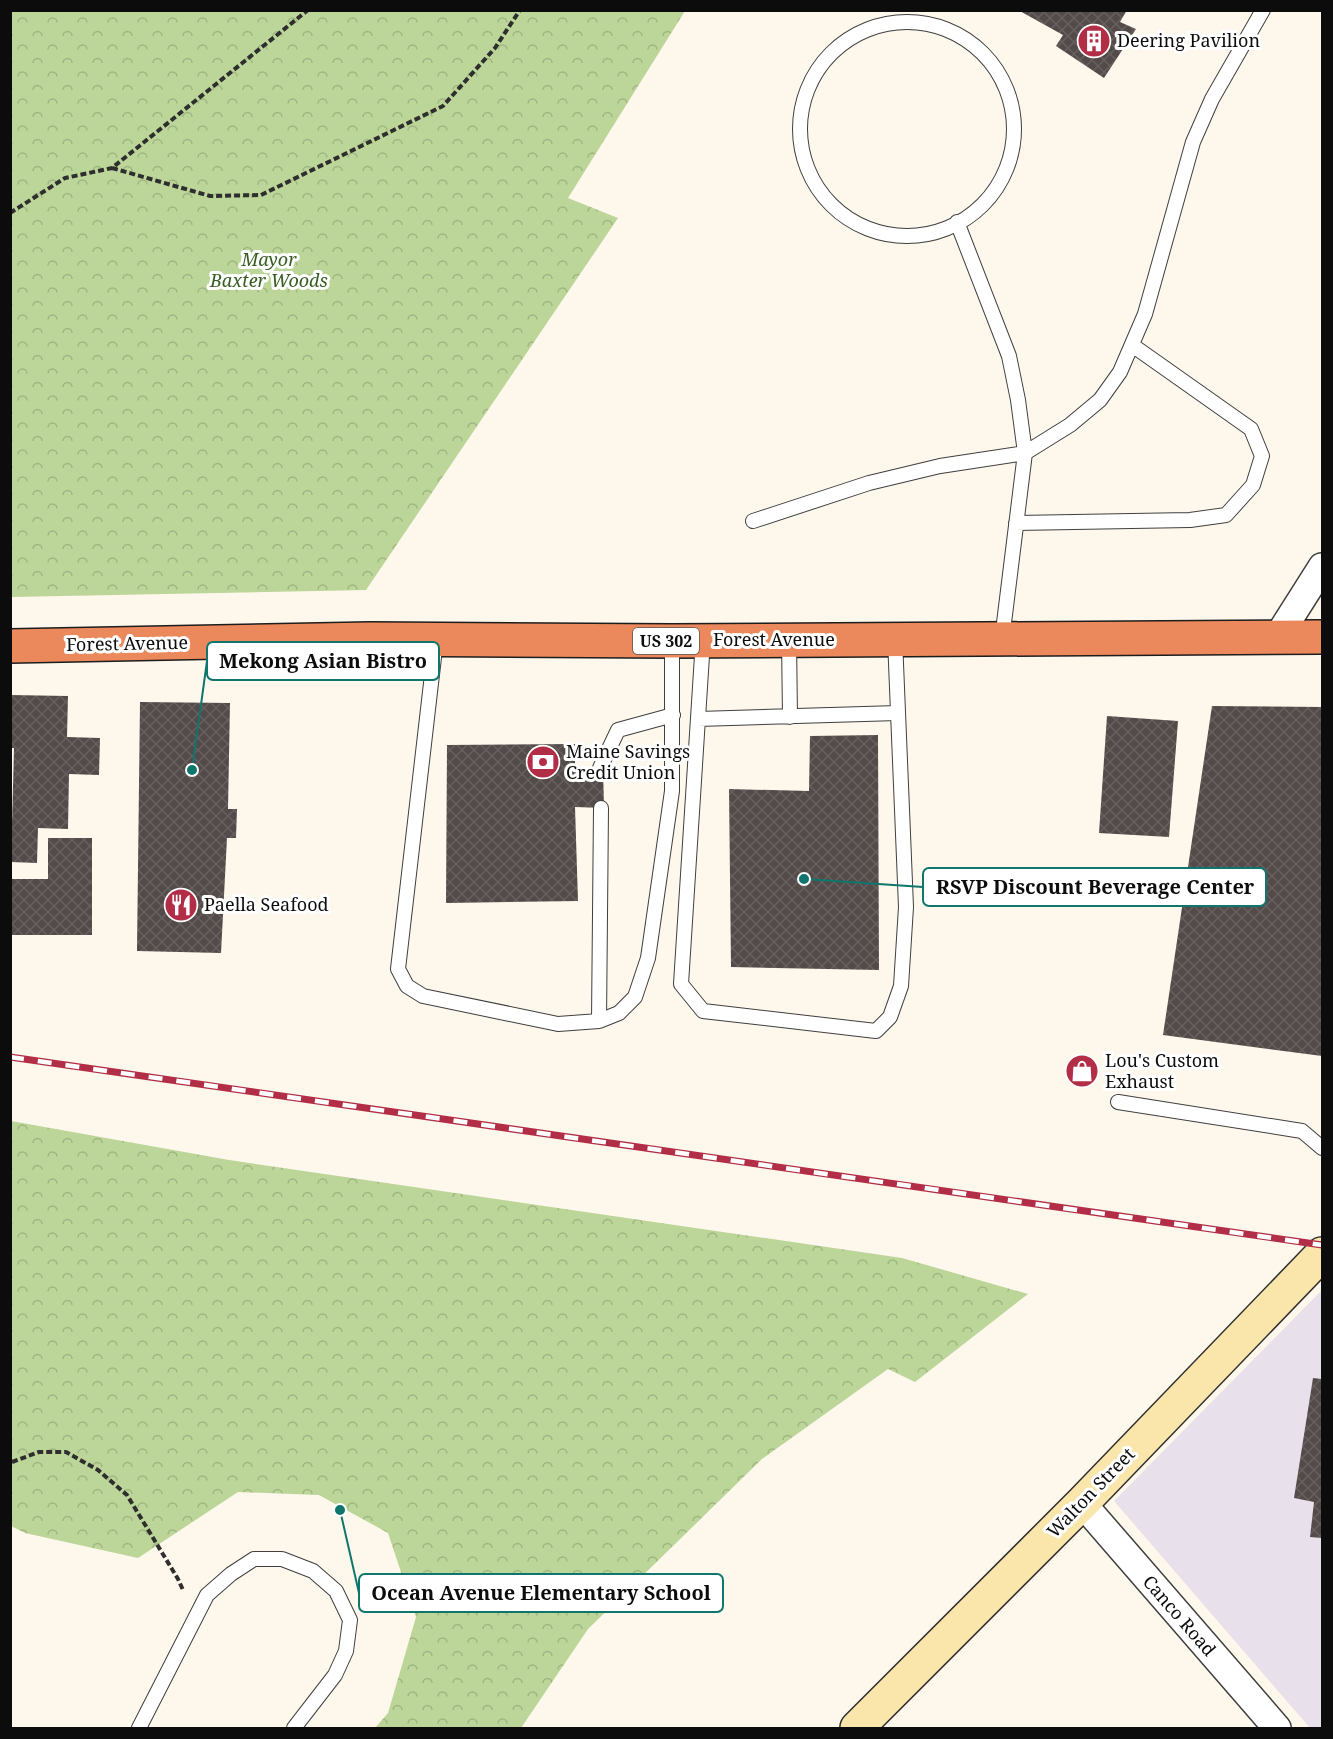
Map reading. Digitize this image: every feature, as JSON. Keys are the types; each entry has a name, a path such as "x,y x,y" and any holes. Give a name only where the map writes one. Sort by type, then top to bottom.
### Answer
{"highway":[{"name":"Forest Avenue","path":"10,646 359,639 1323,638"}],"street":[{"path":"1277,638 1323,567"},
{"name":"Walton Street","path":"857,1728 1082,1503 1323,1254"},
{"name":"Canco Road","path":"1082,1503 1277,1728"}],"lane":[{"path":"753,521 869,483 940,466 1025,453 1070,425 1100,400 1120,372 1145,314 1193,142 1212,99 1263,10"},
{"path":"890,22 927,22 962,36 990,60 1008,93 1014,130 1008,163 993,193 969,216 957,222 938,232 905,237 872,231 842,215 819,191 804,161 799,127 806,90 826,58 855,34 890,22"},
{"path":"957,222 1008,356 1018,400 1025,453 1002,639"},
{"path":"1016,523 1190,520 1226,514 1252,485 1262,456 1251,429 1132,345"},
{"path":"688,640 698,719 681,984 703,1011 876,1031 890,1017 901,986 906,908 895,639"},
{"path":"436,640 398,969 407,986 423,996 558,1024 599,1021 619,1013 634,998 648,958 672,790 672,715 688,640"},
{"path":"789,640 790,717"},
{"path":"698,719 898,713"},
{"path":"600,768 618,730 672,715"},
{"path":"599,1021 601,808"},
{"path":"1118,1102 1302,1131 1323,1148"},
{"path":"139,1728 207,1595 231,1574 254,1559 282,1559 313,1571 336,1591 350,1620 346,1651 335,1675 294,1728"}],"path":[{"path":"10,213 65,178 112,168 308,10"},
{"path":"112,168 210,196 261,195 443,106 495,48 520,10"},
{"path":"11,1462 39,1452 66,1452 98,1470 127,1495 178,1579"}],"shaded area":[{"path":"1322,1290 1322,1728 1310,1728 1114,1501"}],"green space":[{"name":"Mayor Baxter Woods","path":"10,11 685,11 568,198 618,218 366,590 11,597"},
{"path":"11,1121 229,1160 902,1258 1028,1294 915,1382 888,1369 762,1459 588,1629 521,1728 375,1728 388,1713 416,1617 388,1533 319,1495 238,1492 138,1558 25,1533 11,1526"}],"building":[{"name":"Deering Pavilion","path":"1018,10 1127,10 1120,22 1136,29 1104,78 1056,46 1063,35"},
{"path":"10,695 68,696 67,737 100,738 99,775 69,774 68,829 38,828 37,863 11,862 14,748 10,748"},
{"path":"140,702 230,703 228,809 237,809 236,838 227,838 221,953 137,951"},
{"path":"1212,706 1322,707 1322,1056 1163,1035"},
{"path":"1107,716 1178,721 1169,837 1099,833"},
{"path":"878,735 879,970 731,967 729,789 809,791 810,736"},
{"path":"575,744 575,768 603,768 604,808 575,807 578,901 446,903 447,745"},
{"path":"48,838 92,838 92,935 10,935 10,879 48,879"},
{"path":"1313,1378 1322,1379 1322,1538 1310,1537 1314,1502 1294,1498"}],"railway":[{"path":"10,1057 1322,1245"}],"place":[{"name":"Deering Pavilion","path":"1094,41"},
{"name":"Maine Savings Credit Union","path":"543,762"},
{"name":"Mekong Asian Bistro","path":"192,770"},
{"name":"RSVP Discount Beverage Center","path":"804,879"},
{"name":"Paella Seafood","path":"181,905"},
{"name":"Lou's Custom Exhaust","path":"1082,1071"},
{"name":"Ocean Avenue Elementary School","path":"340,1510"}]}
